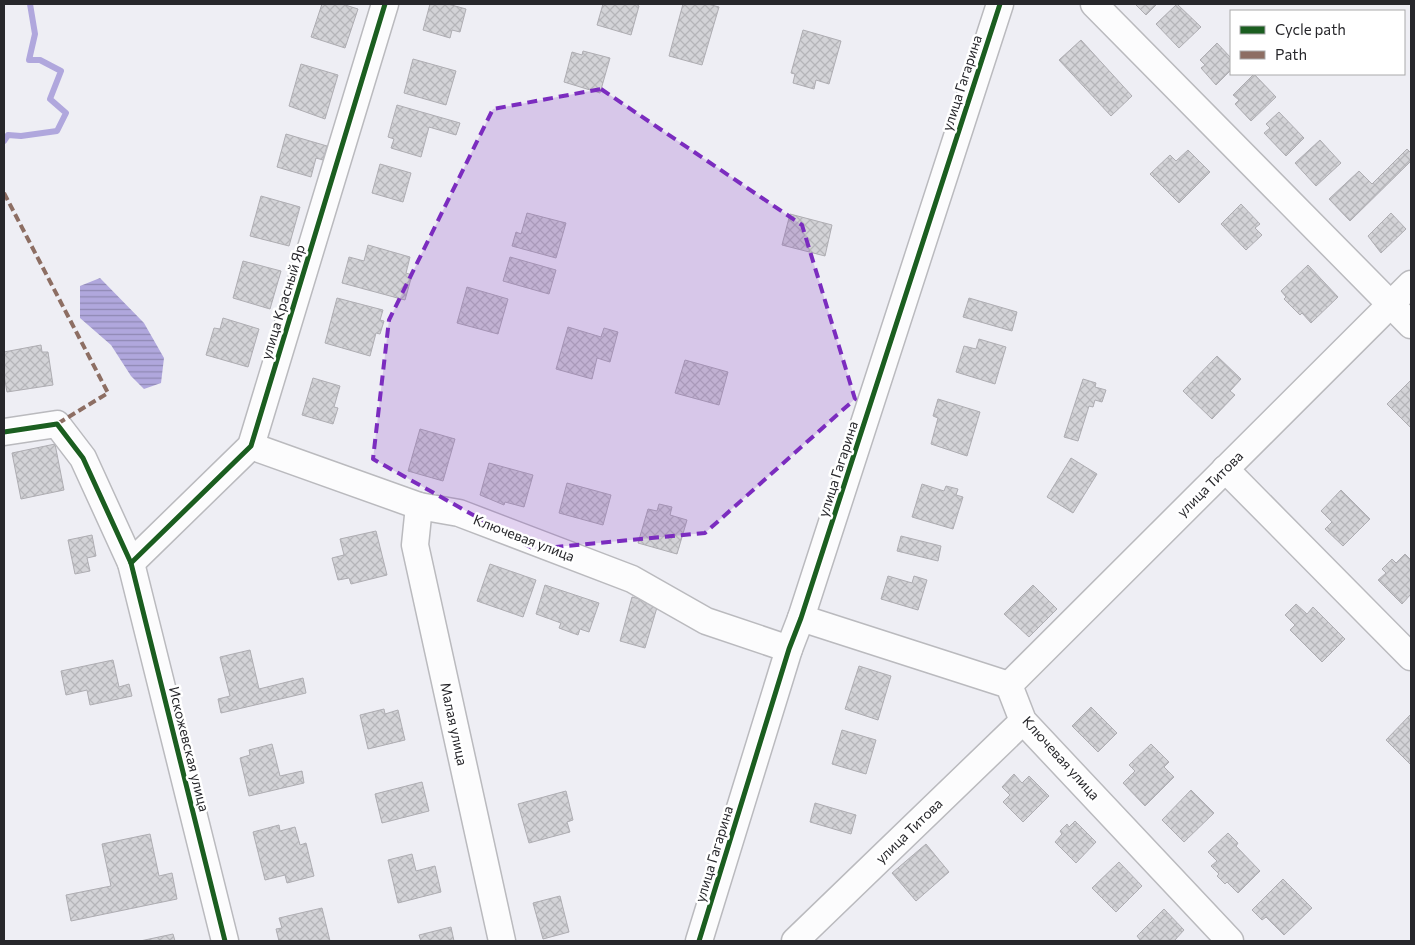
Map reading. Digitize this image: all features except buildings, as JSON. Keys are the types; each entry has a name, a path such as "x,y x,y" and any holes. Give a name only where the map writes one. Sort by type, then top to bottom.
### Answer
{"street":[{"name":"улица Красный Яр","path":"131,563 251,446 385,4"},
{"name":"улица Гагарина","path":"699,941 789,648 801,618 1000,4"},
{"path":"1094,4 1411,325"},
{"name":"улица Титова","path":"1009,685 1411,284"},
{"name":"Искожевская улица","path":"4,432 57,424 83,458 131,563 225,941"},
{"name":"Ключевая улица","path":"251,446 419,506 459,513 632,579 706,621 789,648"},
{"path":"1226,469 1411,657"},
{"name":"Малая улица","path":"419,506 415,545 502,941"},
{"path":"801,618 1009,685"},
{"name":"Ключевая улица","path":"1009,685 1023,721 1230,941"},
{"name":"улица Титова","path":"796,941 1023,721"}],"highlighted area":[{"path":"601,89 802,225 855,399 705,533 534,549 373,459 389,320 493,109"}],"shaded area":[{"path":"100,278 144,323 164,358 161,383 144,389 131,376 111,345 80,318 80,286"}],"waterway":[{"path":"4,141 8,135 21,136 57,131 66,113 50,99 61,71 40,60 29,60 35,34 30,4"}],"marked path":[{"path":"4,193 108,393 57,424"}],"cycle path":[{"path":"131,563 251,446 385,4"},
{"path":"699,941 789,649 801,618 1000,4"},
{"path":"4,432 57,424 83,458 131,563 225,941"}]}
